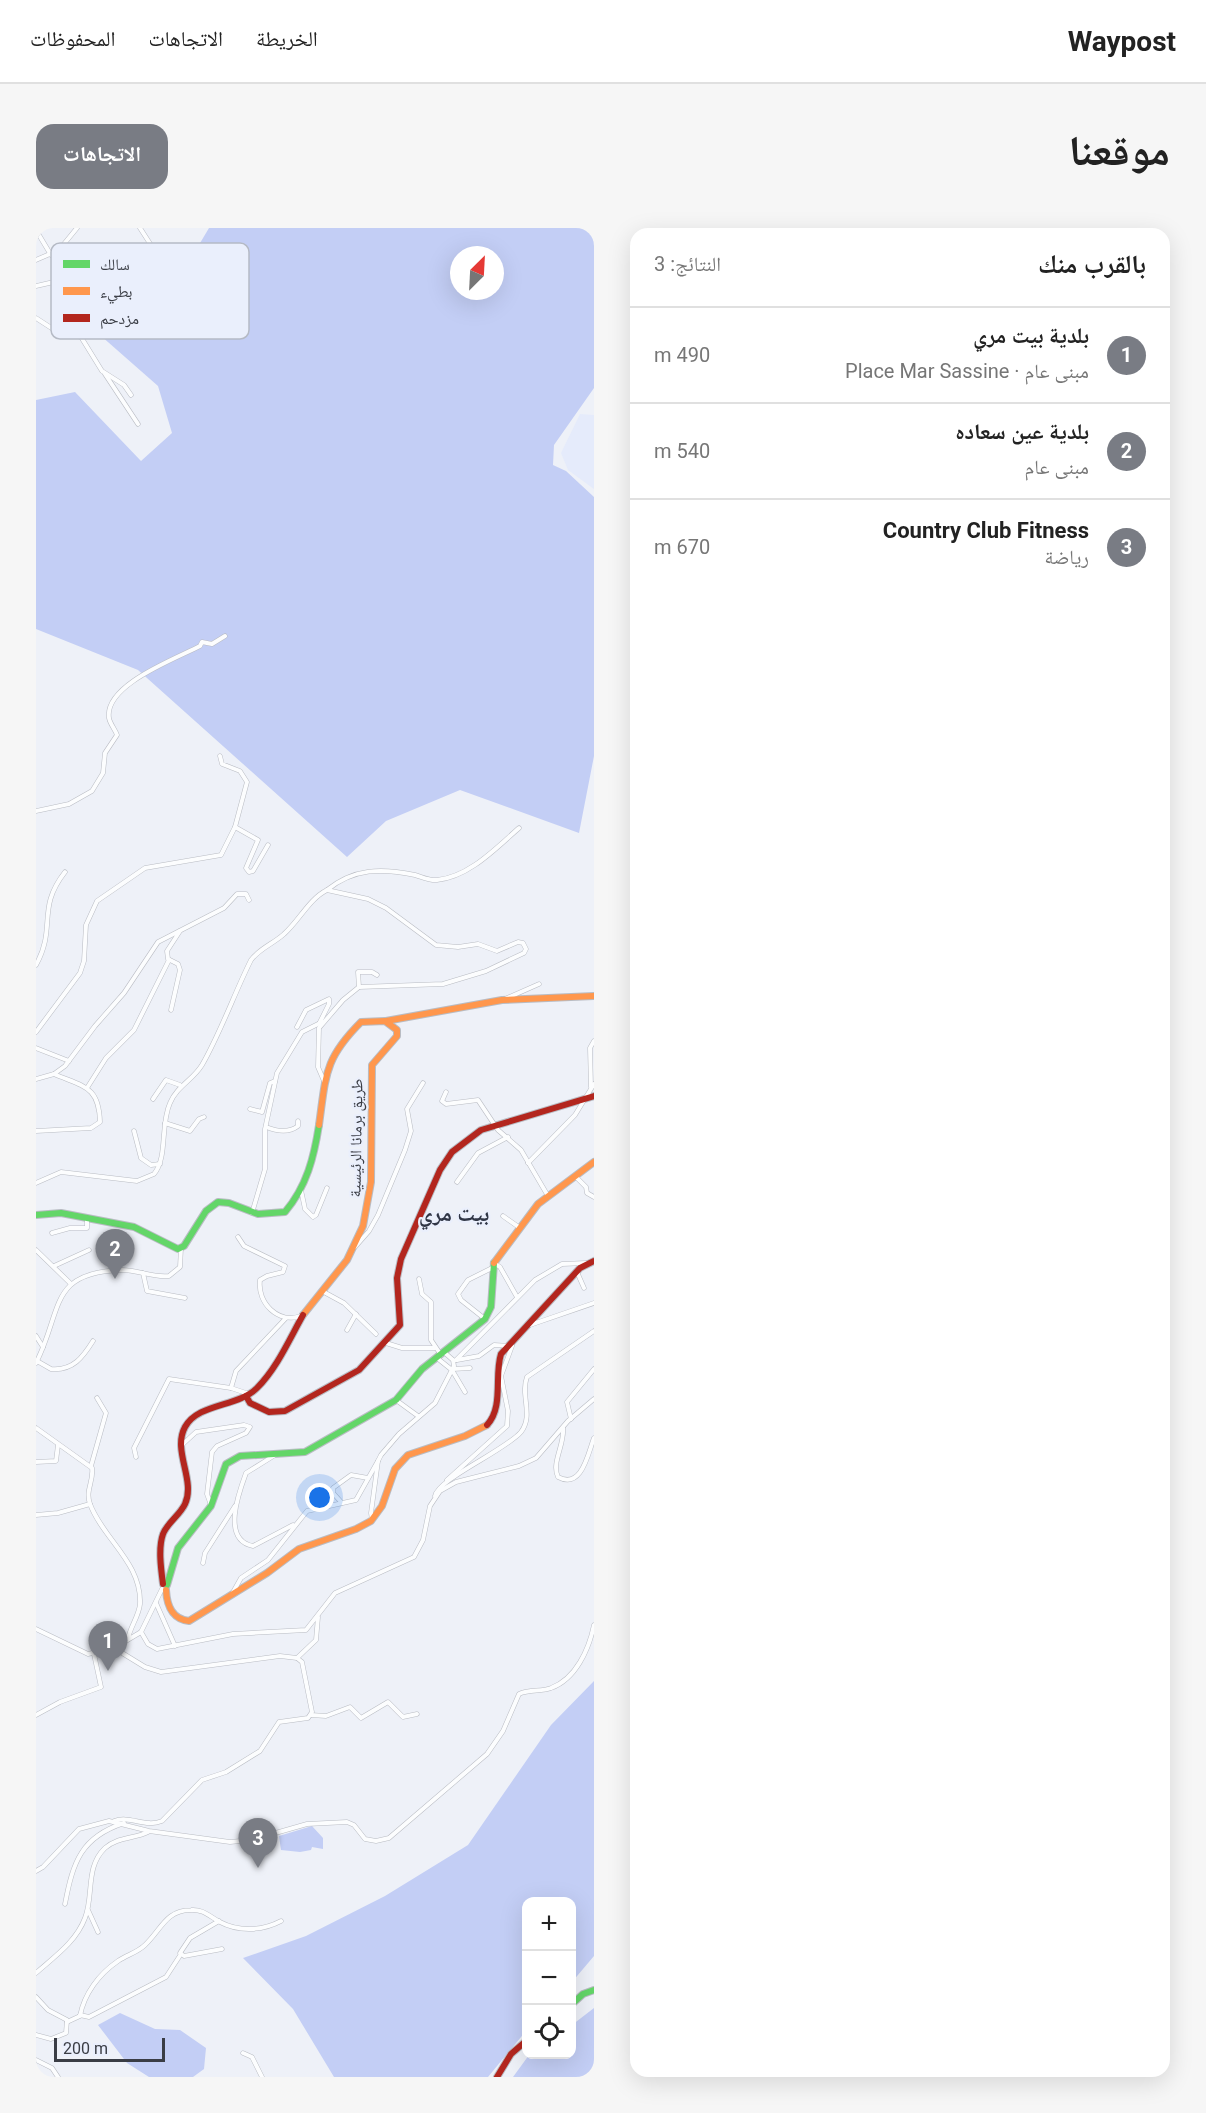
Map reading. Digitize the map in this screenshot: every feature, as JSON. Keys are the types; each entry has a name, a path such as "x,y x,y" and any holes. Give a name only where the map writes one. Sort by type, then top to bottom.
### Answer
{"street":[{"path":"65,243 77,228"},
{"path":"140,228 150,243"},
{"path":"36,230 51,255 36,260"},
{"path":"36,286 51,283"},
{"path":"36,318 51,328"},
{"path":"82,339 138,424"},
{"path":"105,373 124,385 131,395"},
{"path":"36,810 69,804 96,787 103,773 105,753 117,735 109,717 111,703 117,693 152,670 200,646 202,642 212,644 225,636"},
{"path":"36,1032 80,973 84,961 87,920 98,901 145,868 221,855 235,827 247,782 240,771 222,764 220,756"},
{"path":"235,827 258,840 246,868 249,872 253,871 268,845"},
{"path":"36,1183 61,1172 142,1180 154,1174 161,1163 165,1123 170,1102 180,1085 196,1073 207,1056 252,958 284,935 315,899 342,878 376,870 396,870 432,880 447,878 474,865 519,828"},
{"path":"36,965 43,944 46,893 65,872"},
{"path":"252,1213 265,1169 266,1127 274,1081 296,1039 306,1029 321,1022 359,987 435,985 460,980 486,971 524,953 525,946 519,942 493,951 478,944 458,947 436,945 386,908 368,899 327,890"},
{"path":"36,1079 54,1074 69,1062 95,1026 134,980 156,945 224,908 237,894 246,894 249,900"},
{"path":"171,1010 181,972 178,964 170,960 167,951 180,930"},
{"path":"87,1088 106,1058 134,1030 170,960"},
{"path":"359,987 358,972 372,972 376,975"},
{"path":"504,1000 539,984"},
{"path":"385,1021 504,1000 594,996"},
{"path":"297,1027 306,1010 327,999 330,1002 321,1022 317,1041 318,1071 324,1081"},
{"name":"طريق برمانا الرئيسية","path":"181,1248 214,1204 226,1202 252,1213 272,1215 285,1212 301,1191 313,1162 324,1081 335,1052 356,1025 366,1021 385,1021 394,1026 398,1033 395,1041 378,1055 372,1065 370,1193 363,1226 355,1247 301,1316 268,1375 247,1394"},
{"path":"528,1163 575,1115 593,1085 590,1048 594,1041"},
{"path":"36,1048 69,1062"},
{"path":"62,1060 65,1066"},
{"path":"36,1131 82,1129 99,1125 97,1098 87,1088 54,1074"},
{"path":"153,1099 167,1079 180,1085"},
{"path":"250,1109 262,1112 270,1083 274,1081"},
{"path":"355,1247 369,1231 378,1215 405,1150 411,1131 407,1109 423,1083"},
{"path":"446,1092 442,1101 446,1104 477,1098 495,1126 521,1150 548,1196"},
{"path":"136,1457 133,1454 134,1448 169,1379 231,1388 247,1394 257,1406 272,1413 285,1411 359,1370 396,1332 401,1320 397,1278 400,1259 440,1170 462,1142 495,1126 594,1096"},
{"path":"165,1123 190,1131 199,1119 204,1117"},
{"path":"266,1127 278,1130 294,1129 298,1126 298,1120"},
{"path":"134,1131 141,1158 152,1165 161,1163"},
{"path":"457,1182 478,1153 508,1137"},
{"path":"484,1319 461,1300 458,1294 468,1280 492,1266 520,1228 548,1196 594,1162"},
{"path":"576,1177 586,1187 587,1193 594,1197"},
{"path":"301,1191 305,1209 313,1217 316,1215 327,1188"},
{"path":"36,1215 62,1213 141,1229 168,1245 181,1248 182,1261 175,1273 165,1277 121,1270 88,1276 70,1283 60,1300 44,1348 36,1362 51,1369 68,1367 80,1361 93,1341"},
{"path":"503,1216 520,1228"},
{"path":"52,1233 70,1228 87,1228 87,1219"},
{"path":"238,1237 244,1246 285,1266 283,1272 263,1278 260,1287 267,1306 287,1318"},
{"path":"36,1250 70,1283"},
{"path":"54,1266 89,1250"},
{"path":"281,1452 248,1472 234,1524 245,1544 258,1544 294,1524 311,1509 342,1504 358,1498 388,1444 435,1403 453,1370 455,1361 493,1325 517,1297 535,1280 562,1263 594,1261"},
{"path":"247,1394 192,1419 183,1432 181,1446 189,1490 185,1504 163,1533 161,1565 171,1612 185,1622 232,1595 298,1549 372,1520 380,1512 391,1477 403,1458 419,1449 478,1430 489,1424 495,1412 498,1365 509,1344 586,1263"},
{"path":"492,1266 500,1267 517,1297"},
{"path":"36,1629 87,1653 94,1654 114,1648 141,1632 164,1587 180,1545 211,1506 223,1467 240,1456 305,1452 396,1400 422,1369 441,1356 484,1319 492,1305 492,1266"},
{"path":"577,1271 584,1288"},
{"path":"143,1273 147,1291 184,1299"},
{"path":"419,1279 422,1293 430,1302 431,1340 453,1370 465,1392"},
{"path":"322,1291 337,1298 376,1334"},
{"path":"523,1327 594,1303"},
{"path":"347,1330 356,1314"},
{"path":"231,1388 234,1374 287,1318 301,1316"},
{"path":"435,1497 518,1435 527,1414 525,1385 527,1377 593,1332"},
{"path":"36,1336 44,1348"},
{"path":"386,1343 402,1348 435,1348"},
{"path":"441,1356 455,1361 478,1356 495,1345 509,1344"},
{"path":"141,1632 154,1648 233,1634 301,1632 308,1629 335,1593 344,1587 414,1557 421,1545 438,1488 507,1426 501,1376 512,1346 509,1344"},
{"path":"453,1370 470,1368"},
{"path":"571,1419 566,1408 567,1402 594,1369"},
{"path":"97,1398 106,1413 91,1466 92,1473 87,1490 90,1504 126,1558 138,1587 138,1611 128,1639"},
{"path":"446,1481 519,1466 533,1460 545,1451 562,1428 594,1399"},
{"path":"396,1400 418,1416"},
{"path":"181,1446 196,1432 243,1425 250,1427 246,1433 217,1446 212,1452 207,1494 211,1506"},
{"path":"36,1428 91,1466"},
{"path":"562,1428 563,1443 556,1470 558,1477 563,1480 571,1480 579,1475 594,1438"},
{"path":"36,1462 57,1461 58,1445"},
{"path":"372,1520 370,1513 378,1461"},
{"path":"342,1504 333,1494 333,1488 351,1475 368,1478"},
{"path":"203,1563 205,1553 240,1498"},
{"path":"36,1515 58,1513 90,1504"},
{"path":"232,1595 241,1578 268,1560 294,1524"},
{"path":"155,1602 175,1646"},
{"path":"297,1658 316,1640 319,1628 318,1616"},
{"path":"113,1821 149,1831 240,1842 307,1824 346,1822 354,1825 365,1839 376,1841 389,1838 487,1754 503,1731 519,1694 552,1688 568,1678 579,1664 594,1625"},
{"path":"114,1648 136,1663 160,1672 280,1656 297,1658 302,1662 311,1701 311,1715"},
{"path":"36,1715 60,1702 101,1687 94,1654"},
{"path":"36,1871 79,1829 100,1822 125,1818 154,1824 162,1821 202,1780 226,1773 260,1750 279,1722 311,1715 326,1716 350,1707 361,1718 388,1702 403,1717 417,1714"},
{"path":"65,1904 74,1868 84,1847 95,1836 125,1823"},
{"path":"133,1837 136,1827"},
{"path":"36,1973 74,1937 88,1909 92,1872 100,1855 110,1845 149,1831"},
{"path":"88,1909 98,1932"},
{"path":"80,2015 83,2001 102,1975 143,1947 170,1916 194,1910 207,1913 219,1921 253,1929 270,1926 281,1920"},
{"path":"67,2022 80,2015 89,2017 166,1977 190,1938 219,1921"},
{"path":"181,1954 184,1956 222,1949"},
{"path":"576,2000 583,1994 594,1990"},
{"path":"36,1997 48,2010 67,2022"},
{"path":"36,2035 51,2039 61,2036 67,2031 67,2022"},
{"path":"497,2077 511,2054 522,2044"},
{"path":"243,2053 252,2057 262,2077"},
{"path":"36,2060 52,2068 57,2077"}],"shaded area":[{"path":"209,228 594,228 594,388 554,445 553,465 566,471 594,497 594,756 579,833 460,790 386,821 347,857 138,670 36,629 36,400 75,392 141,461 172,433 158,386 105,339 249,339 249,243 200,243"},
{"path":"580,414 594,415 594,489 568,470 561,453"},
{"path":"594,1681 594,1956 576,1977 576,1897 522,1897 522,2036 488,2077 334,2077 293,2009 243,1958 306,1936 385,1896 468,1845 551,1725"},
{"path":"312,1826 323,1838 323,1849 312,1847 311,1850 300,1852 281,1850 279,1836"},
{"path":"594,2008 594,2077 513,2077 526,2059 576,2059 576,2022"},
{"path":"120,2013 155,2029 180,2030 206,2048 204,2069 193,2077 149,2077 127,2063 98,2025"}],"traffic: fast":[{"path":"36,1215 61,1213 134,1227 178,1249 184,1246 206,1211 218,1202 229,1203 258,1214 285,1212 299,1192 308,1171 319,1125"},
{"path":"167,1585 178,1548 211,1506 226,1464 240,1456 305,1452 396,1400 422,1369 485,1319 491,1307 494,1263"},
{"path":"576,2000 583,1994 594,1990"}],"traffic: slow":[{"path":"386,1021 502,1000 594,996"},
{"path":"303,1315 347,1260 363,1226 371,1182 372,1065 397,1036 397,1030 385,1021 361,1022 333,1058 326,1080 319,1125"},
{"path":"494,1263 538,1204 594,1162"},
{"path":"166,1590 172,1611 178,1618 189,1621 267,1573 299,1549 356,1529 371,1521 382,1506 395,1469 408,1455 465,1436 487,1425"}],"traffic: jam":[{"path":"246,1396 250,1403 269,1412 285,1411 359,1370 400,1325 397,1278 401,1259 440,1170 452,1152 481,1130 594,1096"},
{"path":"487,1425 492,1418 497,1400 501,1354 580,1268 594,1261"},
{"path":"163,1584 161,1540 167,1526 183,1508 188,1495 181,1446 185,1427 199,1413 240,1399 257,1388 277,1363 303,1315"},
{"path":"497,2077 511,2054 522,2044"}],"place":[{"name":"بلدية عين سعاده","path":"115,1279"},
{"name":"بلدية بيت مري","path":"108,1671"},
{"name":"Country Club Fitness","path":"258,1868"}],"district":[{"name":"بيت مري","path":"454,1213"}]}
